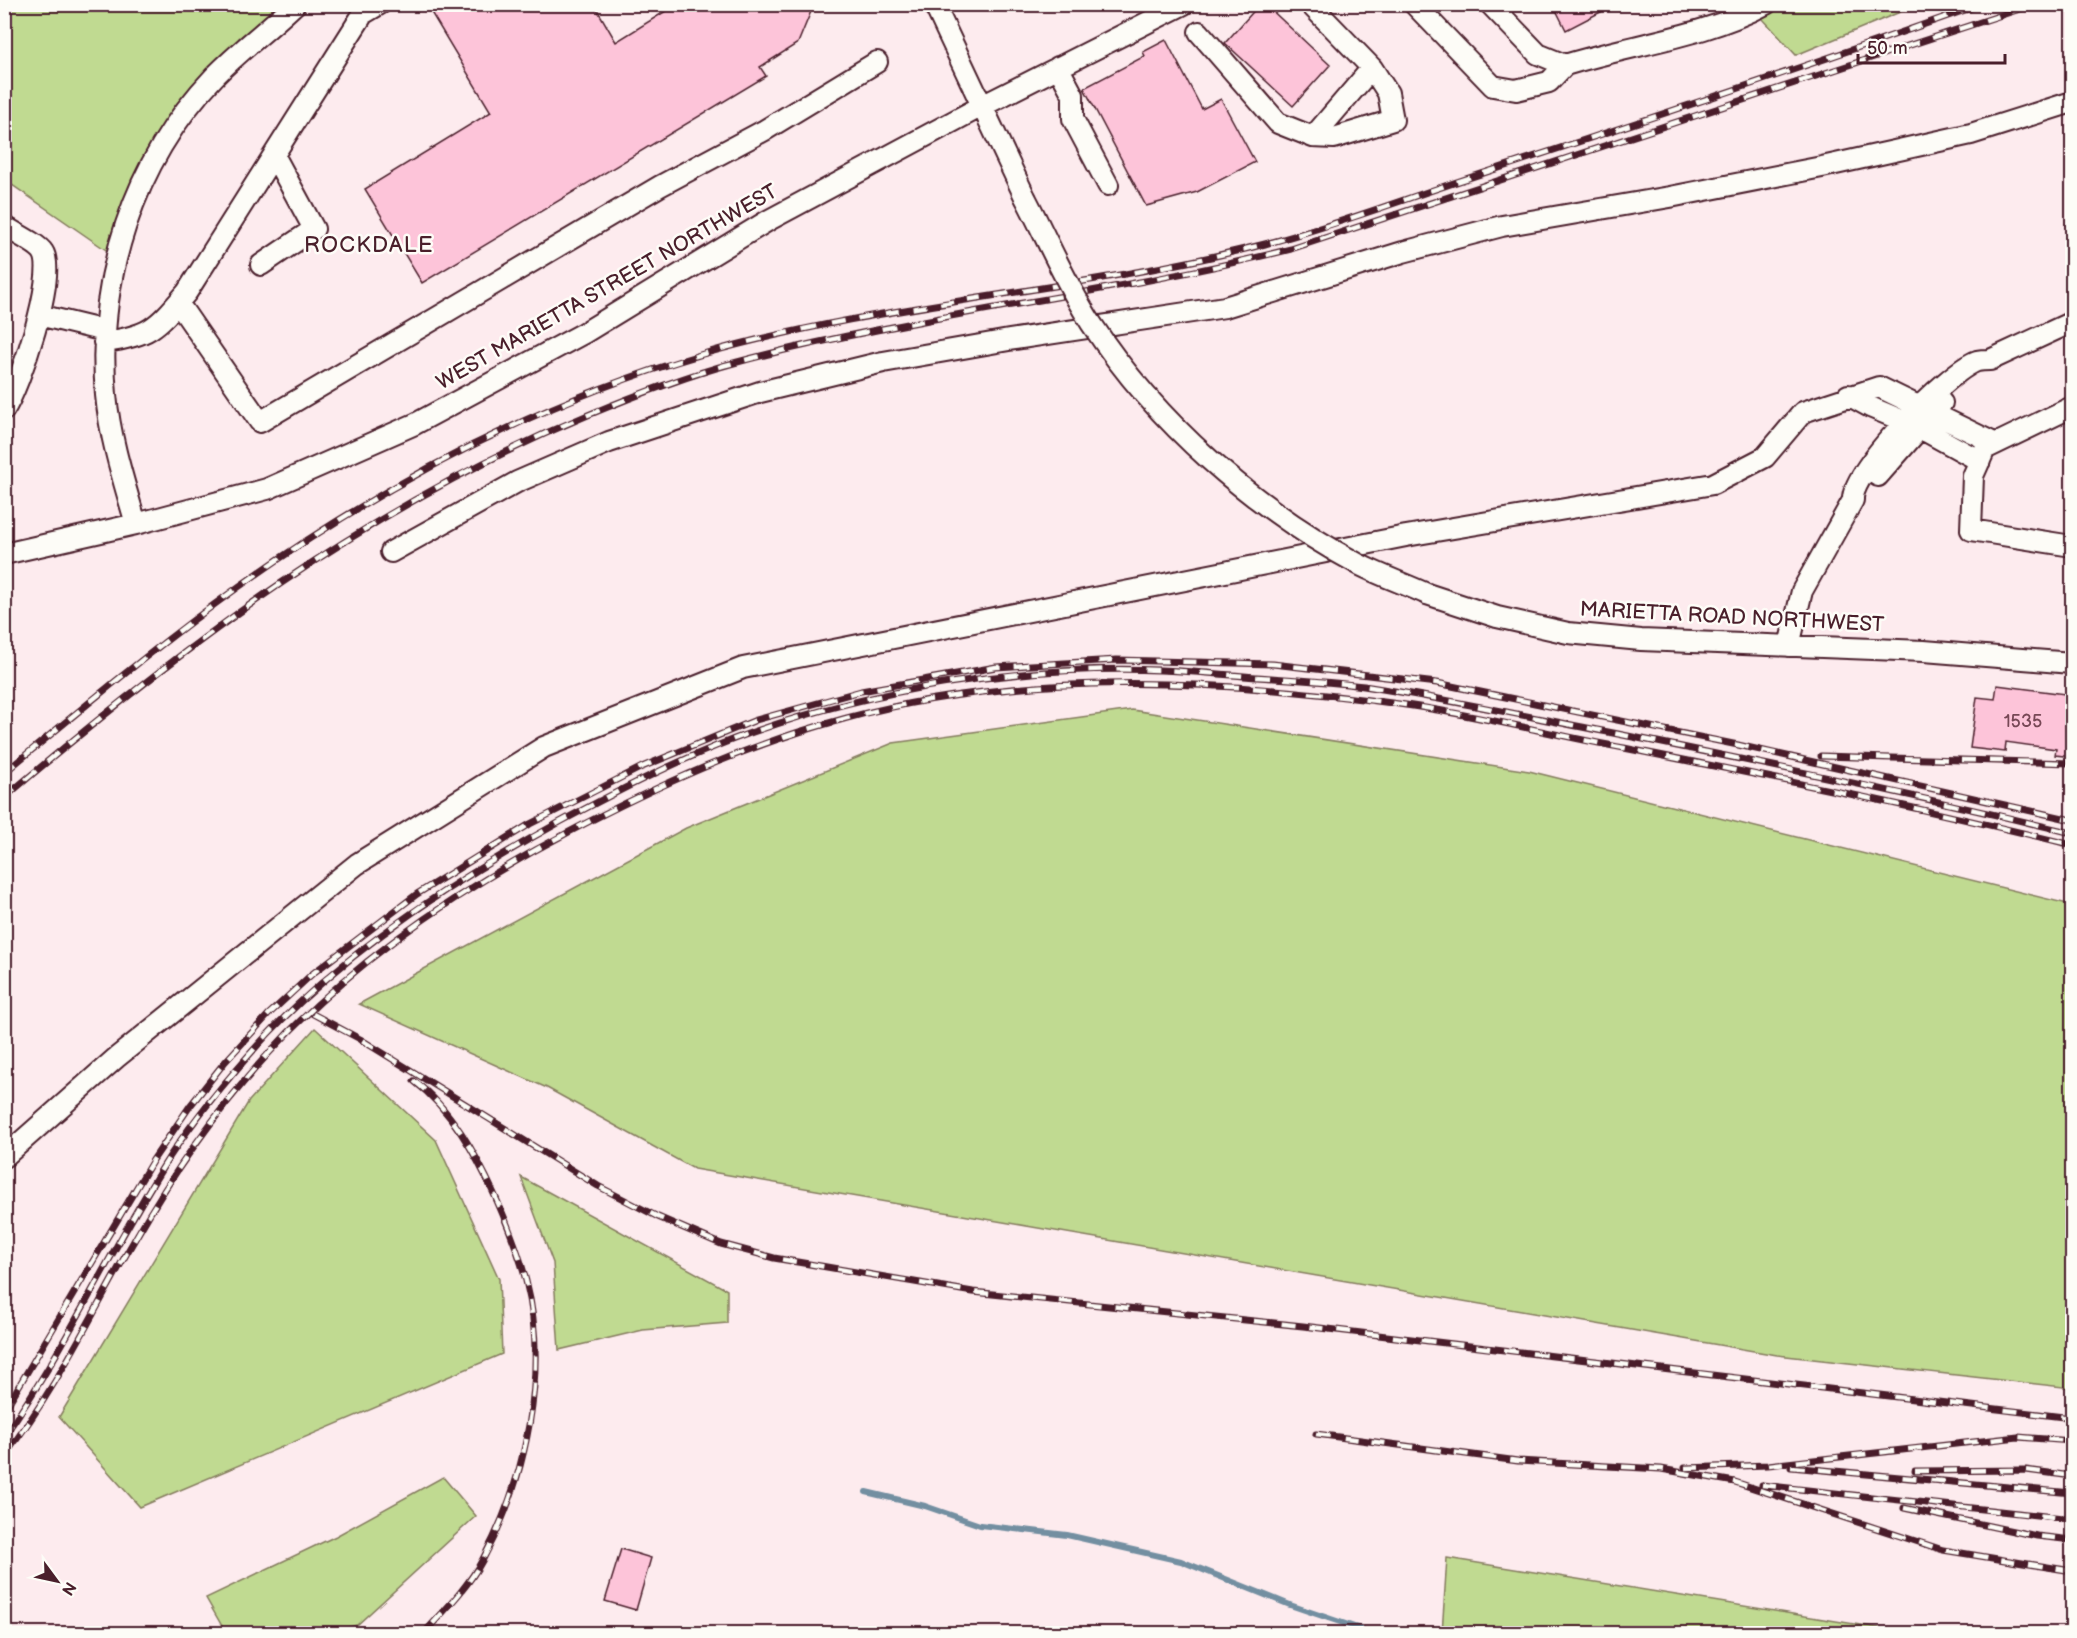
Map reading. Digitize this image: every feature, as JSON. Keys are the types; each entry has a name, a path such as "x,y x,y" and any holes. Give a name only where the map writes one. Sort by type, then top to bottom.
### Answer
{"street":[{"path":"136,524 114,444 106,397 104,337 110,281 123,229 147,172 175,125 214,77 296,4"},
{"path":"39,315 104,337 135,338 158,325 178,303 363,14 380,4"},
{"name":"MARIETTA ROAD NORTHWEST","path":"934,4 1025,197 1090,322 1143,393 1220,470 1306,533 1361,565 1427,594 1497,617 1569,633 1641,640 1924,651 2073,663"},
{"name":"WEST MARIETTA STREET NORTHWEST","path":"4,554 136,524 267,489 416,423 584,333 769,220 982,106 1184,4"},
{"path":"1199,32 1278,123 1313,137 1334,138 1393,120 1388,93 1372,68 1310,4"},
{"path":"1414,4 1492,86 1515,90 1549,82 1565,65 1606,52 1742,18 1766,4"},
{"path":"1490,4 1538,54 1565,65"},
{"path":"178,303 260,423 660,186 765,130 877,62"},
{"path":"1058,68 1073,95 1073,119 1108,185"},
{"path":"1313,137 1372,68"},
{"path":"391,552 517,482 609,442 760,392 906,358 1009,339 1225,307 1403,252 1502,226 1670,197 1833,164 1971,134 2073,102"},
{"path":"261,265 314,229 274,155"},
{"path":"4,226 43,251 48,268 45,300 4,410"},
{"path":"1789,646 1802,591 1853,500 1852,492 1878,454 1927,409 1982,371 1990,360 2073,322"},
{"path":"4,1157 116,1058 357,864 544,747 743,668 1406,536 1713,484 1765,457 1803,412 1848,395 1879,387 1994,443"},
{"path":"1848,395 1870,407 1913,424 1980,461"},
{"path":"2073,407 1985,449 1973,476 1971,530 2073,546"}],"shaded area":[{"path":"1750,4 1796,55 1917,5 2072,5 2072,905 1529,771 1132,710 893,743 686,828 360,1004 547,1088 694,1169 1777,1355 2072,1388 2072,1633 1910,1633 1447,1558 1442,1633 5,1633 4,180 109,252 239,38 283,5"}],"green space":[{"path":"4,5 283,5 239,38 109,252 5,180"},
{"path":"1750,5 1917,5 1796,55"},
{"path":"1132,710 1529,771 2072,905 2072,1388 1777,1355 694,1169 547,1088 359,1004 686,828 893,743"},
{"path":"315,1028 436,1140 499,1279 502,1354 140,1507 59,1417 249,1101"},
{"path":"521,1177 727,1290 727,1323 643,1330 559,1350 553,1263"},
{"path":"443,1477 476,1516 357,1625 328,1633 226,1633 206,1598 336,1536"},
{"path":"1447,1558 1910,1633 1442,1633"}],"building":[{"path":"426,4 594,4 616,42 677,4 814,4 798,43 760,67 766,76 422,283 365,189 491,112"},
{"path":"1260,4 1265,4 1330,65 1293,106 1225,43"},
{"path":"1553,4 1616,4 1566,30"},
{"path":"1166,40 1202,109 1221,99 1255,162 1197,192 1146,206 1084,88 1145,56 1143,52"},
{"path":"1997,685 2073,695 2073,757 2055,755 2056,749 2006,742 2005,752 1970,748 1977,697 1995,699"},
{"path":"621,1549 651,1558 636,1610 605,1601"}],"waterway":[{"path":"866,1492 925,1506 980,1525 1067,1535 1181,1561 1290,1605 1375,1634"}],"railway":[{"path":"4,773 162,645 271,564 388,491 448,458 574,399 703,354 772,336 842,321 1125,274 1265,244 1346,220 1982,4"},
{"path":"4,798 140,686 281,583 354,536 429,492 507,451 640,394 712,369 799,347 939,318 1151,280 1291,249 2035,4"},
{"path":"4,1411 153,1160 190,1106 224,1063 269,1014 312,974 417,894 530,824 642,767 756,720 861,691 996,667 1117,660 1273,664 1437,683 1738,745 2072,820"},
{"path":"4,1436 69,1333 170,1156 242,1063 300,1003 369,944 406,917 521,844 667,767 785,721 890,694 998,676 1106,669 1160,670 1319,681 1395,691 1613,733 1958,806 2072,833"},
{"path":"4,1456 58,1377 119,1266 197,1142 231,1097 269,1053 336,988 409,930 528,854 670,782 739,753 811,728 915,703 983,692 1052,686 1192,685 1330,695 1455,713 1849,794 2072,845"},
{"path":"1821,756 2072,763"},
{"path":"313,1014 360,1039 598,1186 658,1217 721,1244 774,1258 973,1292 1303,1326 2072,1418"},
{"path":"414,1081 440,1105 461,1133 480,1164 495,1196 520,1259 526,1281 533,1315 535,1351 534,1387 522,1460 498,1528 470,1579 423,1634"},
{"path":"1316,1434 1518,1461 1661,1469 1735,1482 1943,1550 2072,1571"},
{"path":"1685,1468 1768,1465 2018,1437 2072,1441"},
{"path":"1791,1467 2072,1493"},
{"path":"1915,1471 2026,1470 2072,1476"},
{"path":"1762,1485 2072,1519"},
{"path":"1904,1508 2037,1536 2072,1540"}],"district":[{"name":"ROCKDALE","path":"369,245"}]}
